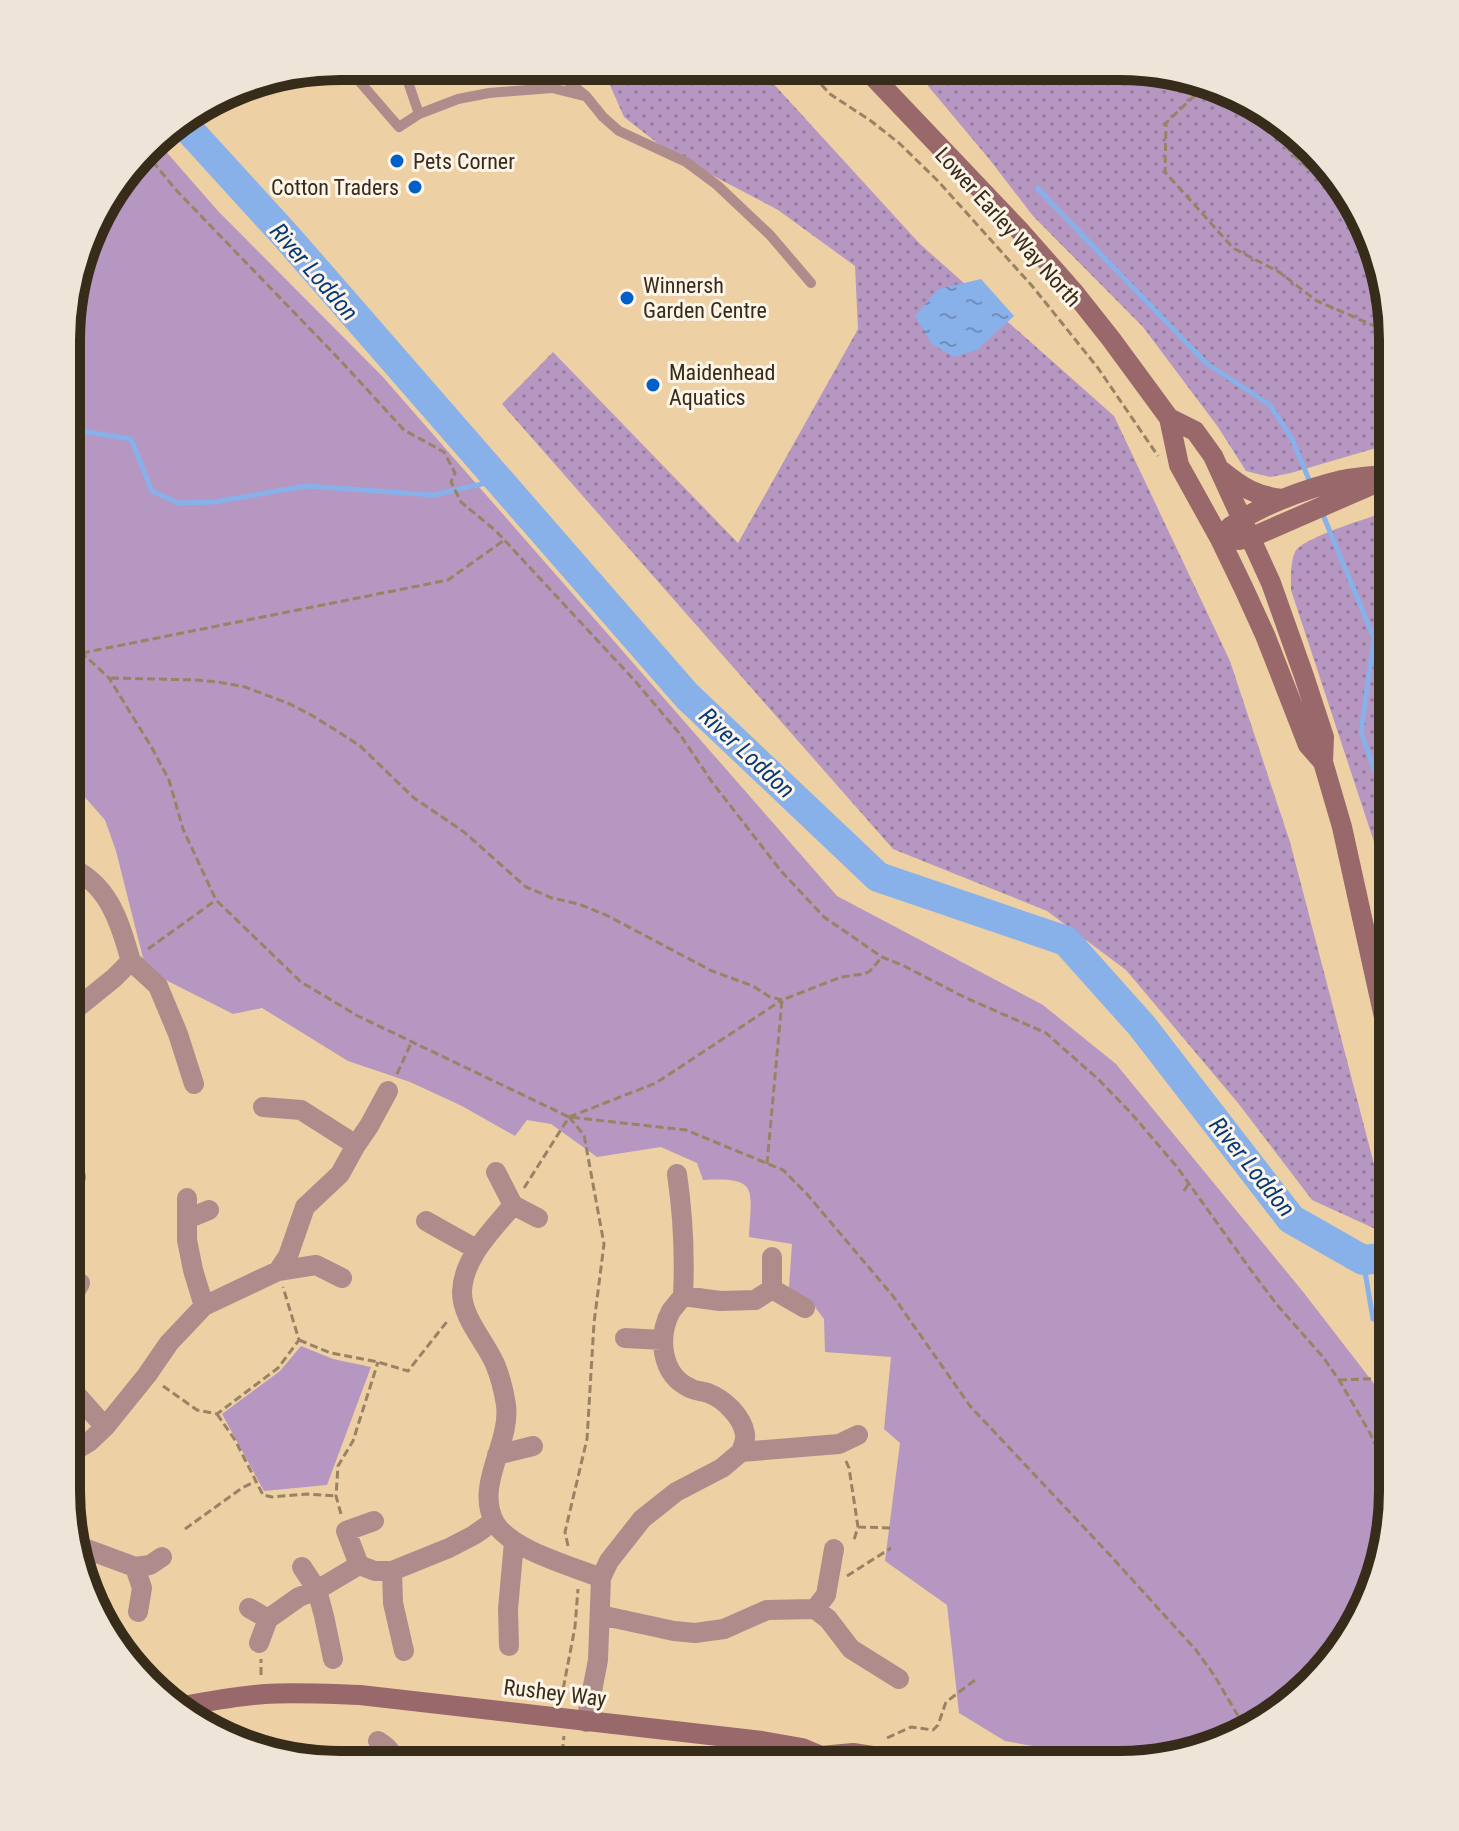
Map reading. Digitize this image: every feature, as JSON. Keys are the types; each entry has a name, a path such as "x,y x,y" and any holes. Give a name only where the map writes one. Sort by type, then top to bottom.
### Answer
{"main road":[{"name":"Lower Earley Way North","path":"877,80 1073,291 1120,349 1169,418 1179,465 1220,539 1265,635 1308,745 1323,762"},
{"name":"Lower Earley Way North","path":"1169,418 1195,431 1213,456 1271,583 1324,737 1323,762 1342,827 1378,992"},
{"path":"1219,469 1254,493 1310,501"},
{"path":"1285,499 1241,519 1228,528 1220,539 1234,541 1250,538 1310,501 1379,479"},
{"name":"Rushey Way","path":"191,1704 265,1694 322,1693 413,1700 762,1741 805,1750"}],"street":[{"path":"80,872 89,877 104,893 113,909 131,961 158,986 194,1084"},
{"path":"80,1005 131,961"},
{"path":"278,1271 288,1256 305,1207 340,1174 388,1091"},
{"path":"263,1107 301,1110 356,1145"},
{"path":"496,1172 513,1205 538,1218"},
{"path":"677,1174 682,1203 683,1296 670,1313 663,1340 663,1356 676,1379 690,1388 718,1398 733,1411 745,1433 741,1452"},
{"path":"513,1205 476,1249 462,1293 467,1313 495,1365 506,1403 507,1425 489,1486 490,1510 501,1532 514,1542 601,1578"},
{"path":"204,1306 187,1240 187,1209 209,1210"},
{"path":"426,1221 476,1249"},
{"path":"772,1257 772,1289"},
{"path":"80,1447 105,1427 169,1343 204,1306 278,1271 316,1265 342,1278"},
{"path":"683,1296 720,1301 755,1300 772,1289"},
{"path":"772,1289 805,1308"},
{"path":"625,1338 663,1340"},
{"path":"80,1399 105,1427"},
{"path":"586,1722 598,1660 601,1578 609,1561 642,1519 659,1503 722,1468 741,1452 849,1439"},
{"path":"497,1455 533,1446"},
{"path":"374,1521 346,1531 359,1565 375,1571 392,1571 449,1548 494,1521"},
{"path":"509,1646 508,1609 514,1542"},
{"path":"87,1549 135,1567 150,1565 162,1557"},
{"path":"815,1609 826,1595 842,1551"},
{"path":"259,1643 268,1619 299,1597 359,1565"},
{"path":"135,1567 142,1588 138,1612"},
{"path":"302,1567 317,1590 333,1659"},
{"path":"392,1571 393,1603 404,1651"},
{"path":"249,1608 268,1619"},
{"path":"600,1615 695,1633 724,1629 767,1610 815,1609 828,1619 851,1649 899,1679"},
{"path":"378,1741 389,1750"}],"lane":[{"path":"359,81 399,127 419,114 458,99 489,93 552,88 586,96"},
{"path":"408,81 419,114"},
{"path":"567,81 619,131 686,162 717,185 770,235 811,283"}],"path":[{"name":"Lower Earley Way North","path":"817,80 830,94 899,143 938,181 1033,287 1098,368 1150,444"},
{"path":"1204,95 1193,97 1166,123 1165,172 1233,248 1279,272 1317,301 1378,327"},
{"path":"1282,138 1291,153 1308,168 1314,169"},
{"path":"152,161 176,190 404,430 444,452 455,473 451,482 461,502 504,540 635,681 679,733 712,782 781,871 824,917 882,957 1046,1033 1124,1106 1189,1183 1278,1306 1323,1357 1378,1451"},
{"path":"82,653 448,580 504,540"},
{"path":"80,650 109,678 152,748 169,780 183,829 216,900 301,982 358,1016 569,1117 686,1130 783,1170 893,1296 970,1406 1196,1650 1241,1720"},
{"path":"109,678 218,682 245,687 290,704 359,745 414,798 455,826 526,887 606,915 712,971 782,1000"},
{"path":"131,961 216,900"},
{"path":"513,1205 569,1117 656,1083 782,1000 841,977 864,974 882,957"},
{"path":"767,1164 782,1000"},
{"path":"388,1091 412,1041"},
{"path":"559,1706 579,1590 565,1532 587,1439 594,1323 604,1244 584,1135 569,1117"},
{"path":"1184,1191 1189,1183"},
{"path":"278,1271 299,1340"},
{"path":"299,1340 331,1353 408,1371 449,1319 467,1313"},
{"path":"217,1414 278,1368 299,1340"},
{"path":"346,1531 336,1496 338,1466 353,1441 378,1362"},
{"path":"147,1375 197,1410 217,1414 235,1440 263,1495 336,1496"},
{"path":"1339,1380 1378,1379"},
{"path":"842,1551 858,1527 849,1468 849,1439"},
{"path":"185,1529 256,1481"},
{"path":"858,1527 894,1528"},
{"path":"846,1567 842,1580 891,1548"},
{"path":"259,1643 260,1678"},
{"path":"881,1742 911,1727 933,1730 938,1725 946,1702 975,1680"},
{"path":"563,1750 565,1733"}],"shaded area":[{"path":"770,80 920,244 1114,416 1230,661 1290,842 1378,1181 1378,1230 1312,1200 1238,1103 1126,970 1047,911 893,849 502,404 553,352 738,543 858,329 855,266 778,210 670,153 624,117 608,81"},
{"path":"923,80 1153,82 1219,100 1264,124 1303,156 1325,182 1359,240 1377,306 1379,447 1270,477 1246,471 1218,427 1143,327 1033,216"},
{"path":"164,149 218,211 382,376 837,896 1043,1005 1116,1064 1304,1293 1378,1389 1378,1508 1374,1542 1365,1575 1335,1636 1290,1687 1264,1707 1219,1731 1170,1746 1136,1750 1055,1750 1005,1741 959,1713 947,1605 885,1561 900,1443 884,1429 891,1357 825,1352 824,1319 815,1307 789,1287 792,1244 749,1237 751,1207 748,1189 735,1181 703,1180 697,1163 661,1147 597,1157 551,1124 527,1120 515,1136 462,1106 410,1082 348,1061 262,1008 233,1014 146,970 116,851 105,820 80,792 82,306 94,256 115,210 134,182"},
{"path":"1379,515 1379,857 1291,590 1295,552 1311,540"},
{"path":"301,1346 333,1359 371,1367 327,1485 264,1491 222,1414 280,1371"}],"water":[{"path":"981,279 1014,316 977,350 954,357 932,344 915,316 938,289"}],"waterway":[{"name":"River Loddon","path":"189,129 286,236 687,696 878,877 1066,941 1142,1026 1291,1219 1363,1260 1378,1258"},
{"path":"1037,188 1206,363 1270,405 1292,439 1310,482"},
{"path":"80,431 131,439 152,491 178,503 214,502 306,486 434,495 499,480"},
{"path":"1321,510 1374,638 1361,732 1379,782"},
{"path":"1363,1260 1373,1319 1378,1318"}],"place":[{"name":"Pets Corner","path":"397,161"},
{"name":"Cotton Traders","path":"415,187"},
{"name":"Winnersh Garden Centre","path":"627,298"},
{"name":"Maidenhead Aquatics","path":"653,385"}]}
